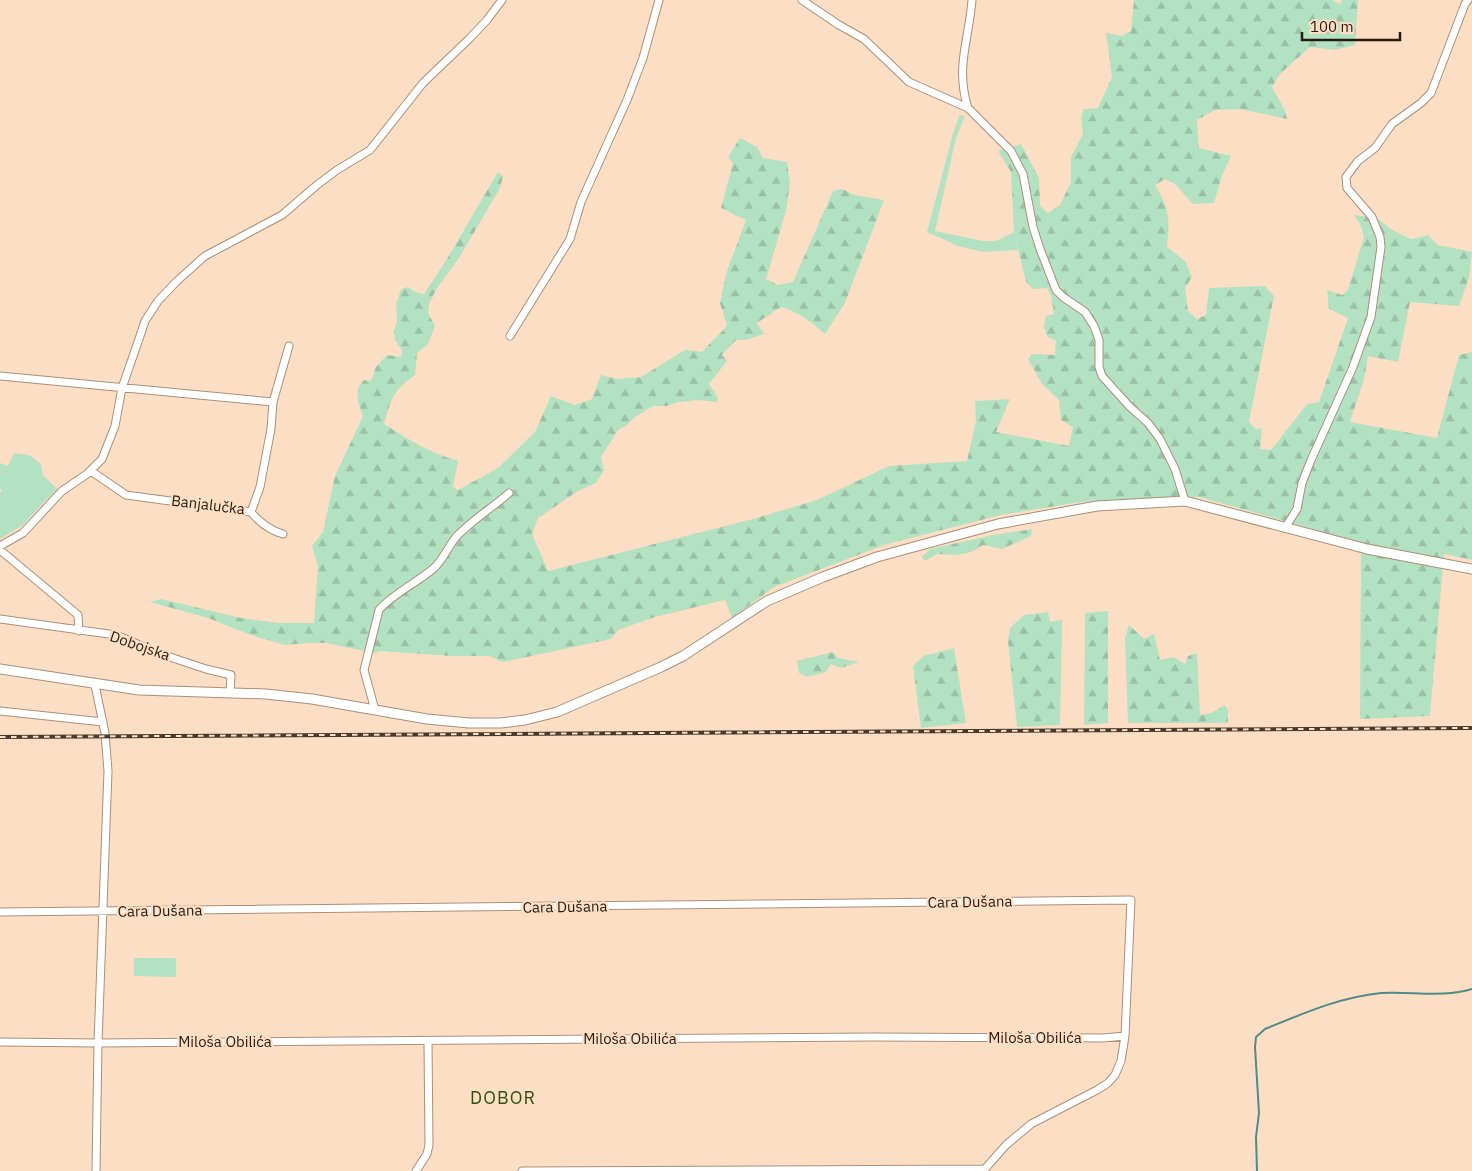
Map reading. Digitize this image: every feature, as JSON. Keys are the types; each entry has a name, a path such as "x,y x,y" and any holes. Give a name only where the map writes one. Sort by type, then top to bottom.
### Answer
{"main road":[{"path":"0,669 95,685 139,690 266,694 427,719 468,723 524,720 558,712 632,681 683,656 767,601 823,577 877,557 1007,523 1097,506 1185,501 1367,549 1472,569"}],"street":[{"path":"79,631 78,615 0,548 23,533 62,491 91,471 102,459 111,439 122,388 145,322 158,301 205,256 282,215 330,175 370,150 423,83 475,33 502,0"},
{"path":"510,336 570,239 582,202 627,100 643,58 658,0"},
{"path":"802,0 864,39 908,82 968,108 1005,145 1018,163 1023,174 1033,226 1056,290 1085,312 1094,326 1099,340 1098,367 1102,376 1130,407 1148,423 1160,439 1176,469 1185,501"},
{"path":"968,108 962,86 961,70 972,0"},
{"path":"1285,528 1297,509 1302,483 1353,367 1371,317 1381,247 1380,237 1372,217 1347,188 1346,177 1358,161 1375,148 1392,124 1421,103 1431,93 1468,0"},
{"name":"Banjalučka","path":"91,471 126,495 251,512 260,487 271,429 273,402 288,346"},
{"path":"0,376 273,402"},
{"path":"375,710 364,670 379,610 384,604 420,580 436,566 455,538 479,516 509,493"},
{"path":"251,512 263,525 272,531 283,534"},
{"name":"Dobojska","path":"0,619 116,635 158,653 231,675 230,692"},
{"path":"95,685 103,722 108,771 98,1043 96,1171"},
{"path":"0,711 103,722"},
{"name":"Cara Dušana","path":"0,912 1130,900 1125,1036"},
{"path":"522,1171 984,1170 1006,1145 1031,1124 1108,1083 1121,1061 1125,1036"},
{"name":"Miloša Obilića","path":"0,1042 98,1043 874,1037 1103,1038 1125,1036"},
{"path":"416,1171 427,1154 429,1146 428,1041"}],"green space":[{"path":"1134,0 1332,0 1340,4 1342,0 1358,0 1355,45 1335,50 1310,47 1280,74 1272,87 1287,119 1240,109 1215,110 1197,120 1199,148 1231,156 1222,176 1214,203 1193,204 1175,184 1165,179 1155,185 1164,201 1168,215 1167,247 1185,261 1192,277 1185,288 1188,311 1197,319 1206,315 1209,288 1265,286 1274,296 1249,422 1256,429 1262,428 1260,449 1271,450 1307,404 1319,402 1348,318 1329,309 1327,290 1342,295 1348,290 1364,237 1360,224 1354,215 1377,218 1392,230 1411,239 1428,235 1438,245 1472,252 1469,278 1459,306 1410,302 1398,362 1368,356 1364,379 1350,422 1437,438 1459,355 1472,352 1472,560 1444,554 1430,716 1360,719 1361,556 1363,543 1199,497 1081,502 1001,515 887,544 774,587 732,618 725,600 655,617 618,630 611,639 503,662 489,656 451,656 380,651 374,653 326,643 285,645 251,635 208,618 150,602 161,599 241,618 278,623 314,623 318,566 312,546 323,532 335,476 363,416 358,401 358,388 364,380 371,381 376,367 387,355 401,357 402,350 395,340 394,331 397,320 396,304 401,290 407,287 424,294 447,259 498,172 503,176 500,188 459,258 437,288 429,304 428,313 435,326 428,344 417,353 415,375 397,391 384,424 429,450 458,461 453,487 458,490 498,468 535,432 551,396 575,405 592,399 601,375 617,379 641,377 685,350 702,352 727,326 720,303 726,274 746,220 721,208 733,163 728,157 740,138 757,147 763,158 787,162 790,183 786,211 766,279 778,285 793,282 833,191 842,189 855,195 884,200 845,303 825,334 799,315 781,307 757,323 764,334 746,340 736,340 722,355 727,361 709,384 718,398 717,402 698,400 679,402 666,406 653,406 618,430 601,457 604,470 596,483 578,491 538,518 532,534 548,571 753,519 817,500 889,466 967,461 976,421 975,401 1010,399 996,432 1069,446 1073,427 1061,420 1059,400 1042,384 1028,359 1032,354 1055,355 1056,340 1047,337 1044,326 1046,316 1054,314 1051,296 1047,288 1033,289 1026,282 1014,232 1011,172 998,151 1021,144 1039,178 1040,206 1048,213 1060,205 1071,182 1071,157 1083,134 1081,117 1084,109 1098,108 1112,77 1106,33 1122,36 1131,31"},
{"path":"960,115 965,116 956,138 935,231 983,241 996,241 1014,232 1018,250 983,252 958,246 927,232 954,130"},
{"path":"14,453 29,455 41,464 43,475 58,490 23,525 0,539 0,493 2,490 0,489 0,463 8,466"},
{"path":"1032,529 1031,536 1002,549 983,545 974,551 958,555 937,554 925,561 922,557 930,549 993,535"},
{"path":"1108,611 1108,723 1084,725 1085,613"},
{"path":"1048,612 1050,622 1062,620 1060,725 1017,727 1008,641 1010,628 1024,615"},
{"path":"1129,625 1144,639 1154,634 1160,660 1174,657 1185,664 1188,656 1197,653 1200,715 1211,713 1225,705 1228,710 1228,723 1128,723 1125,638"},
{"path":"954,648 966,723 921,728 913,666 923,656"},
{"path":"833,652 838,658 859,662 841,668 831,664 826,672 807,677 799,673 797,661"},
{"path":"134,958 176,958 176,977 134,976"}],"waterway":[{"path":"1257,1171 1256,1137 1259,1113 1255,1047 1256,1037 1265,1029 1321,1007 1366,995 1381,993 1450,993 1472,989"}],"railway":[{"path":"0,737 1472,728"}],"district":[{"name":"DOBOR","path":"503,1098"}]}
